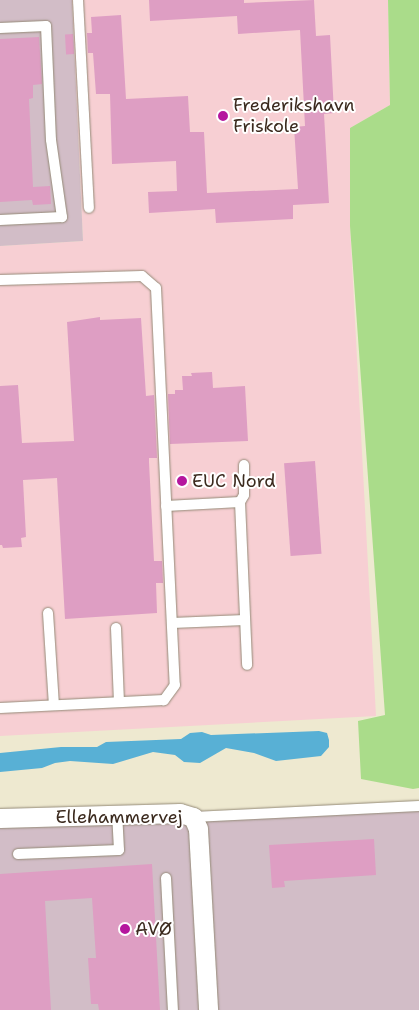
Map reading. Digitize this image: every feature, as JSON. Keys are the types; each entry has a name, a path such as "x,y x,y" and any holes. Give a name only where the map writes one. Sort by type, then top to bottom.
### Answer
{"street":[{"name":"Ellehammervej","path":"0,818 180,813 193,817 198,829 208,1010"}],"lane":[{"path":"78,0 89,208"},
{"path":"0,28 46,26 51,140 62,218 0,220"},
{"path":"0,280 142,276 156,288 175,685 164,700 0,708"},
{"path":"244,465 244,495 240,502 247,665"},
{"path":"166,506 240,502"},
{"path":"48,613 54,705"},
{"path":"172,623 245,620"},
{"path":"116,628 120,702"},
{"path":"193,817 419,806"},
{"path":"18,854 119,850 117,815"},
{"path":"166,878 173,1010"}],"shaded area":[{"path":"0,0 72,0 83,241 0,246"},
{"name":"EUC Nord","path":"72,0 388,0 390,105 350,128 350,226 376,716 0,736 0,246 83,241"},
{"path":"0,811 419,811 419,1010 0,1010"}],"green space":[{"path":"388,0 419,0 419,788 413,789 361,779 358,721 385,715 350,226 350,128 390,105"}],"water":[{"path":"319,731 327,733 329,740 329,747 321,756 276,761 254,753 226,748 200,763 184,762 175,755 153,752 113,764 70,761 55,763 42,768 0,772 0,753 61,747 97,747 106,742 181,739 190,733 202,732 211,735"}],"building":[{"path":"149,0 244,0 244,3 314,0 316,36 330,35 334,113 324,114 329,203 293,205 293,219 216,223 215,209 149,213 148,192 177,191 176,161 112,164 110,94 96,94 93,53 88,53 87,33 92,33 91,17 121,15 126,99 188,96 190,132 204,132 207,193 298,189 294,127 305,126 300,30 238,34 237,16 150,21"},
{"path":"65,34 73,34 74,54 66,54"},
{"path":"39,37 42,84 33,85 33,98 29,99 33,187 50,186 51,204 33,205 32,200 0,202 0,39"},
{"name":"EUC Nord","path":"100,317 100,320 141,318 146,396 154,395 157,458 149,458 149,462 154,561 162,561 163,583 156,583 157,613 65,619 57,478 23,480 26,537 21,538 22,547 3,548 0,545 0,386 18,385 22,443 74,441 67,322"},
{"path":"212,372 213,388 245,386 248,441 170,444 168,394 175,394 175,390 183,390 182,376 192,376 191,373"},
{"path":"315,461 321,554 291,556 284,463"},
{"path":"374,839 376,875 284,881 285,887 272,888 269,845"},
{"name":"AVØ","path":"152,864 160,1010 99,1010 98,1004 91,1004 88,958 96,958 92,898 45,901 51,1010 0,1010 0,874"}],"place":[{"name":"Frederikshavn Friskole","path":"223,116"},
{"name":"EUC Nord","path":"182,481"},
{"name":"AVØ","path":"125,929"}]}
